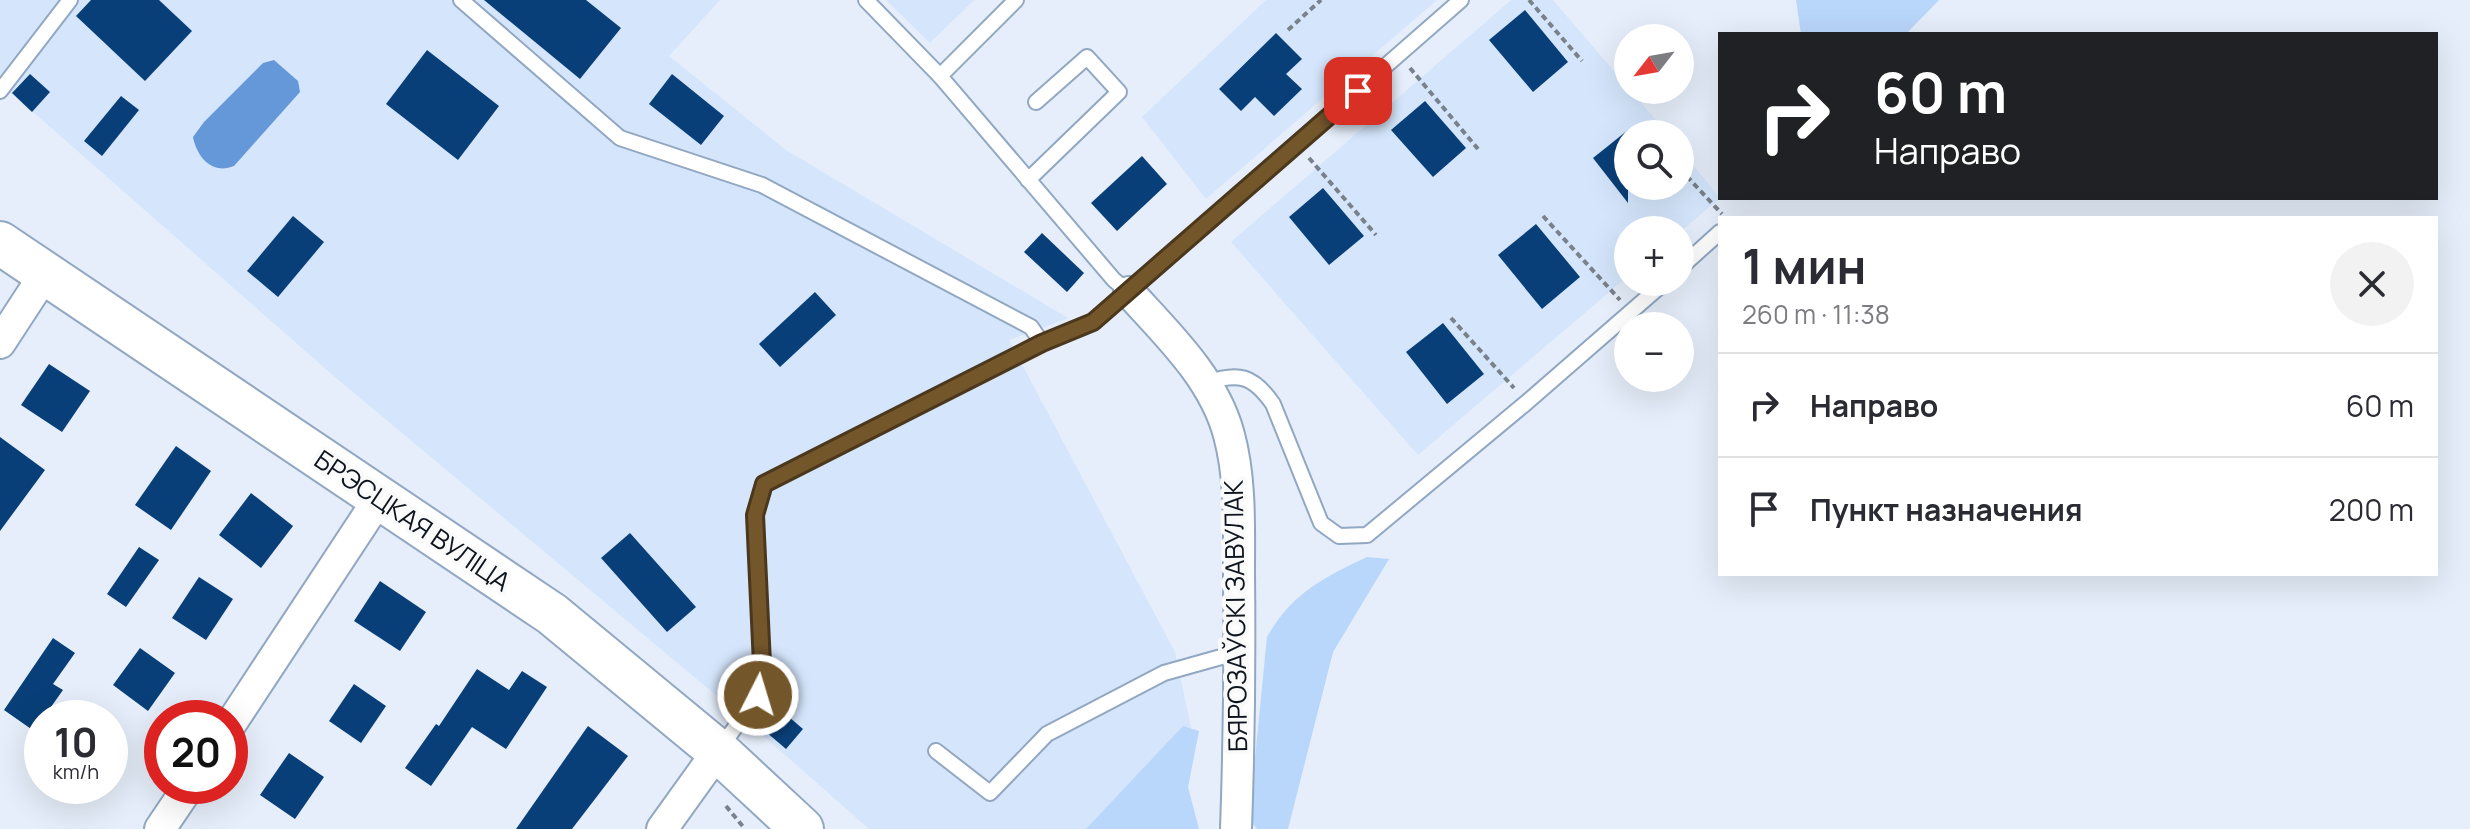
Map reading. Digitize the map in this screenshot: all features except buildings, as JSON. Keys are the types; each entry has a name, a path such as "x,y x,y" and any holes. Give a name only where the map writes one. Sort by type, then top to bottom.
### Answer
{"street":[{"name":"БРЭСЦКАЯ ВУЛІЦА","path":"0,243 552,614 718,751 802,829"},
{"path":"0,343 45,274"},
{"name":"БЯРОЗАЎСКІ ЗАВУЛАК","path":"1129,292 1180,348 1206,383 1229,434 1238,506 1236,829"},
{"path":"246,700 380,497"},
{"path":"662,829 718,751"},
{"path":"160,829 177,804"}],"lane":[{"path":"0,91 70,0"},
{"path":"461,0 620,138 762,185 1031,327 1042,343"},
{"path":"866,0 940,76 1114,280 1129,292"},
{"path":"940,76 1016,0"},
{"path":"718,751 758,695 762,664 755,515 764,484 1042,343 1093,322 1461,0"},
{"path":"1028,180 1119,92 1087,57 1036,102"},
{"path":"1694,255 1718,234"},
{"path":"1631,312 1649,296"},
{"path":"1206,383 1229,375 1246,378 1264,390 1273,404 1321,523 1339,536 1367,535 1614,327"},
{"path":"936,751 990,793 1047,734 1164,673 1239,652"}],"path":[{"path":"1288,30 1321,0"},
{"path":"1529,0 1582,61"},
{"path":"1399,55 1478,149"},
{"path":"1297,145 1376,235"},
{"path":"1694,184 1723,216"},
{"path":"1543,216 1629,312"},
{"path":"1451,318 1526,403"}],"shaded area":[{"path":"0,0 720,0 669,56 786,150 1068,318 1009,340 1175,652 1195,746 1127,829 869,829 742,717 335,377 0,83"},
{"path":"886,0 974,0 930,43"},
{"path":"1266,0 1437,0 1206,199 1142,117"},
{"path":"1511,0 1553,0 1614,71 1614,104 1642,104 1656,120 1614,120 1614,200 1694,200 1694,166 1718,196 1718,200 1694,220 1694,216 1614,216 1614,288 1418,455 1231,242"},
{"path":"1796,0 1939,0 1908,32 1801,32"},
{"path":"1367,557 1389,559 1333,652 1288,829 1257,829 1249,819 1267,637 1287,609 1310,588"},
{"path":"1183,726 1199,731 1188,787 1199,829 1086,829"}],"water":[{"path":"274,60 298,81 300,92 234,166 219,168 207,163 198,152 193,137 263,63"}],"route":[{"path":"758,695 762,664 755,515 764,484 1042,343 1093,322 1358,91"}]}
